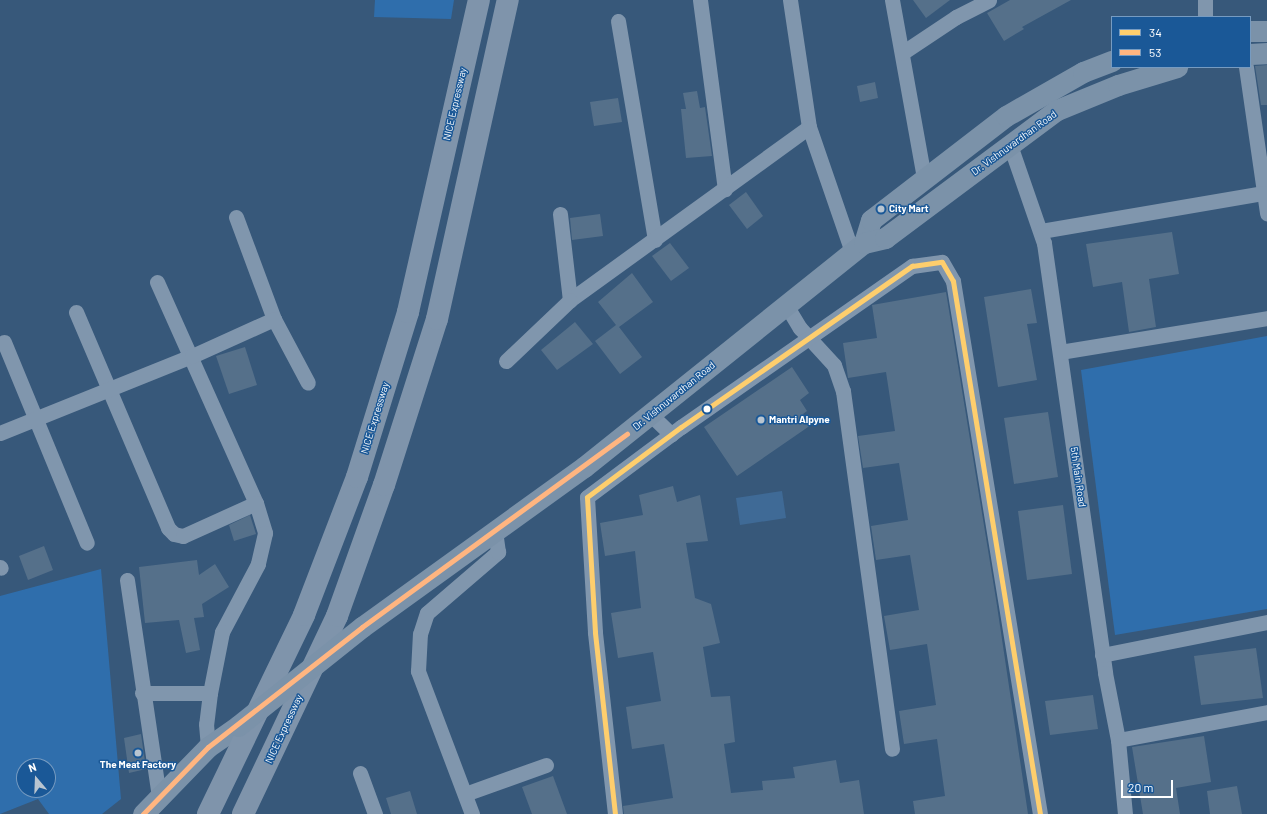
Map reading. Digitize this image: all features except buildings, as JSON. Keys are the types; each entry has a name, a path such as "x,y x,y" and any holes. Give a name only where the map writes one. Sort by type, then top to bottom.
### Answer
{"highway":[{"name":"NICE Expressway","path":"208,814 304,615 357,477 408,312 479,0"},
{"name":"NICE Expressway","path":"243,814 337,616 384,485 437,318 508,0"}],"main road":[{"path":"1251,31 1267,31"},
{"path":"1251,54 1267,53"},
{"path":"858,247 872,220 924,177 1006,116 1083,72 1111,62"},
{"name":"Dr. Vishnuvardhan Road","path":"143,814 208,747 238,726 362,627 495,530 584,468 858,247 885,238 1057,110 1118,85 1174,68"}],"street":[{"path":"700,0 725,189"},
{"path":"790,0 809,127 858,247"},
{"path":"892,0 924,177"},
{"path":"902,53 956,17 989,0"},
{"path":"1205,0 1205,16"},
{"path":"618,21 655,240"},
{"path":"1246,68 1267,213"},
{"path":"506,361 570,300 655,240 809,127"},
{"name":"5th Main Road","path":"1010,145 1041,231 1060,352 1102,655 1118,740 1125,814"},
{"path":"1041,231 1264,193"},
{"path":"560,214 570,300"},
{"path":"236,217 274,319 308,383"},
{"path":"615,814 595,632 587,496 671,434 912,266 942,262 953,281 1040,814"},
{"path":"158,282 256,503 265,533 258,564 222,632 210,693 206,724 208,747"},
{"path":"786,305 808,338 834,365 843,391 892,749"},
{"path":"76,312 168,528 174,534 183,536 193,533 256,503"},
{"path":"1060,352 1267,318"},
{"path":"0,433 192,356 274,319"},
{"path":"4,342 37,418 87,543"},
{"path":"651,415 671,434"},
{"path":"472,814 418,671 420,634 427,613 498,552 495,530"},
{"path":"127,580 142,693 159,798"},
{"path":"1102,655 1267,622"},
{"path":"142,693 210,693"},
{"path":"1118,740 1267,712"},
{"path":"464,794 546,765"},
{"path":"360,773 375,814"}],"shaded area":[{"path":"375,0 454,0 451,19 374,17"},
{"path":"1267,336 1267,609 1115,635 1081,370"},
{"path":"782,491 786,518 740,525 736,498"},
{"path":"101,569 121,799 102,814 49,814 38,799 0,814 0,596"}],"transit line":[{"name":"34","path":"615,814 595,632 587,497 681,427 912,266 942,262 953,281 1040,814"},
{"name":"53","path":"143,814 208,747 362,627 627,434"}],"place":[{"name":"City Mart","path":"881,209"},
{"name":"Mantri Alpyne","path":"761,420"},
{"name":"The Meat Factory","path":"138,753"}]}
